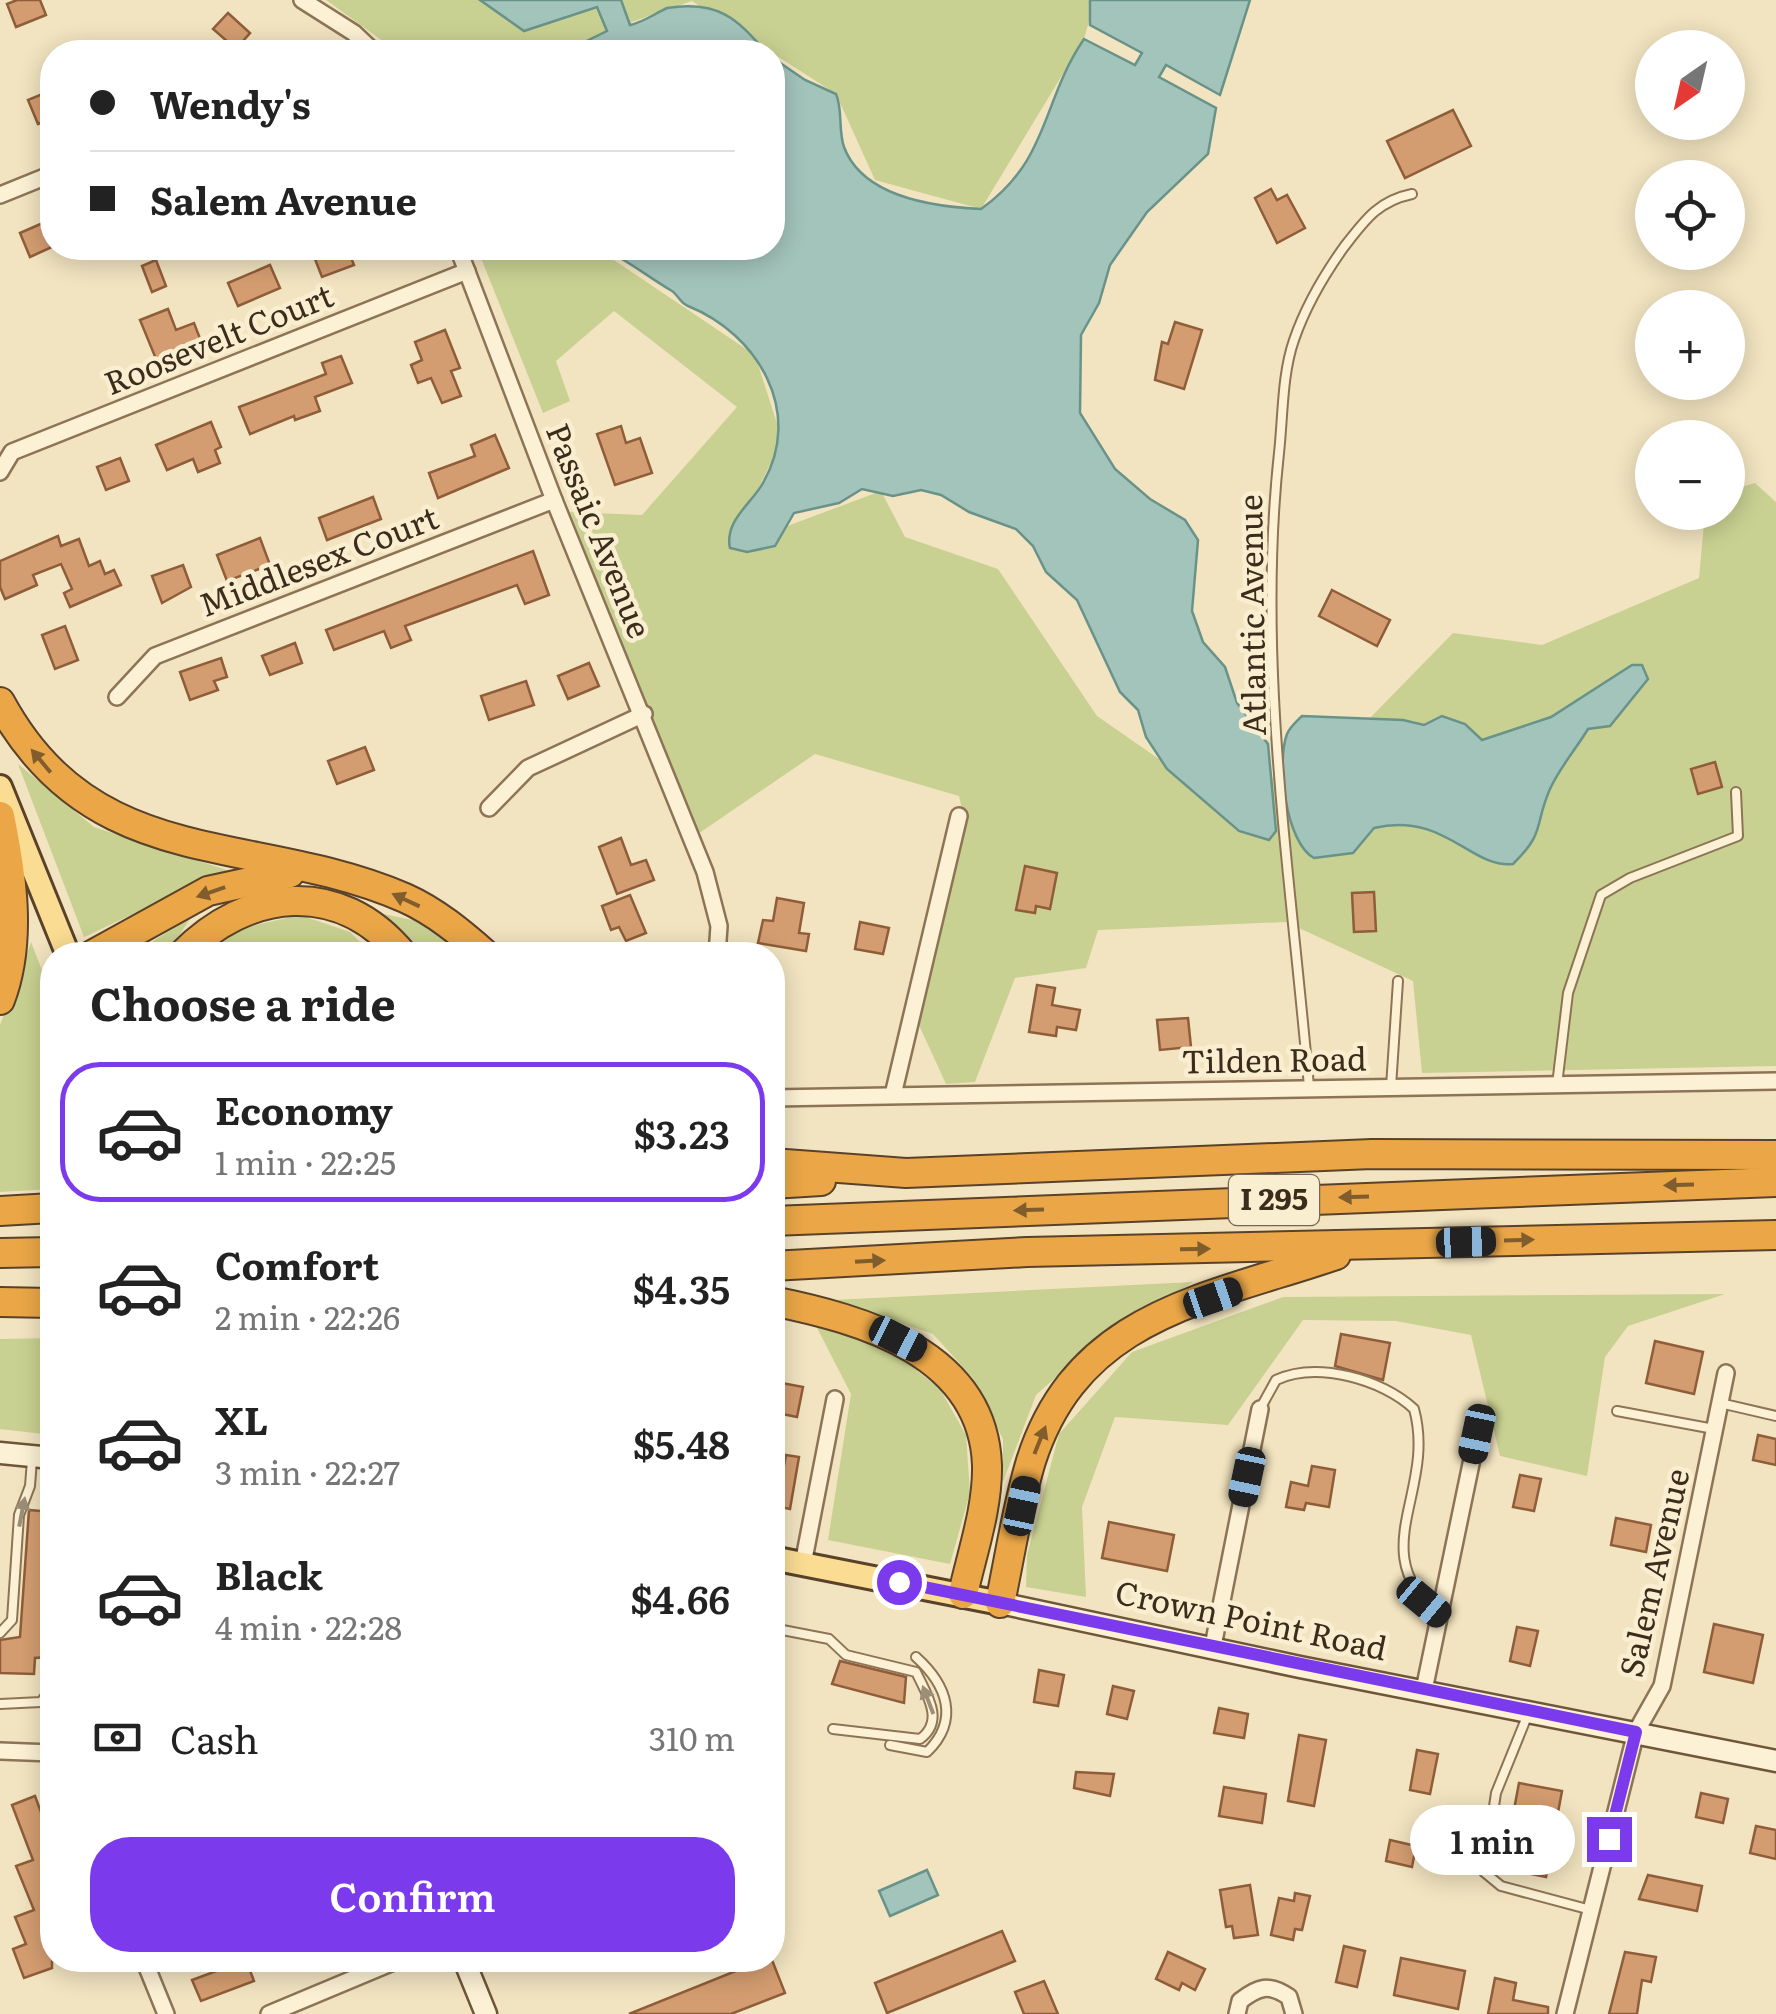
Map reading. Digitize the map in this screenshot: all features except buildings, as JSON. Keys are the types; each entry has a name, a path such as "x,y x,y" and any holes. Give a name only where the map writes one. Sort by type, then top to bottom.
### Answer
{"highway":[{"path":"0,702 47,770 96,808 177,840 407,899 451,924 471,942"},
{"path":"0,816 12,887 12,937 0,1000"},
{"path":"116,942 208,891 306,870"},
{"path":"195,942 241,910 288,900 334,908 377,929 390,942"},
{"path":"785,1183 887,1173 1372,1154 1776,1154"},
{"path":"785,1164 887,1173"},
{"name":"I 295","path":"785,1220 1776,1182"},
{"path":"0,1211 40,1209"},
{"name":"I 295","path":"785,1265 1027,1252 1776,1235"},
{"path":"1000,1603 1031,1463 1044,1430 1064,1388 1104,1348 1140,1323 1359,1247"},
{"path":"0,1253 40,1252"},
{"path":"0,1302 40,1303"},
{"path":"785,1304 878,1329 918,1349 965,1397 980,1428 987,1464 985,1496 963,1594"}],"main road":[{"path":"0,787 63,942"},
{"path":"0,1453 40,1457"},
{"name":"Crown Point Road","path":"785,1561 1776,1760"},
{"path":"469,1972 486,2014"}],"street":[{"path":"302,0 360,40"},
{"path":"0,194 40,179"},
{"name":"Passaic Avenue","path":"463,260 554,500 644,714 716,902 716,942"},
{"name":"Roosevelt Court","path":"0,472 12,452 467,271"},
{"name":"Middlesex Court","path":"117,697 156,656 554,500"},
{"path":"489,808 528,768 644,714"},
{"path":"894,1095 959,816"},
{"name":"Tilden Road","path":"785,1098 1776,1081"},
{"name":"Salem Avenue","path":"1565,2014 1636,1732 1662,1686 1726,1373"},
{"path":"803,1564 836,1399"},
{"path":"1213,1646 1260,1409"},
{"path":"1424,1690 1477,1434"},
{"path":"0,1752 40,1753"},
{"path":"149,1972 166,2014"},
{"path":"270,2014 370,1972"},
{"path":"1237,2014 1240,2001 1258,1987 1277,1988 1289,1997 1294,2014"}],"lane":[{"name":"Atlantic Avenue","path":"1309,1087 1272,667 1270,534 1282,424 1293,342 1327,271 1386,199 1412,194"},
{"path":"1557,1085 1568,993 1601,895 1630,878 1738,836 1736,792"},
{"path":"1390,1087 1398,981"},
{"path":"1260,1409 1276,1380 1312,1371 1381,1387 1414,1409 1422,1458 1403,1540 1402,1562 1410,1585 1440,1616"},
{"path":"1720,1404 1776,1416"},
{"path":"1617,1411 1714,1430"},
{"path":"0,1633 12,1620 19,1514 40,1462"},
{"path":"785,1631 829,1639 846,1656 916,1672 934,1716 930,1731 920,1738 833,1728"},
{"path":"890,1745 927,1752 944,1735 948,1714 940,1690 932,1671 916,1656"},
{"path":"0,1704 40,1702"},
{"path":"1528,1712 1496,1793 1484,1872 1501,1886 1592,1910"}],"green space":[{"path":"326,0 485,0 525,31 597,6 608,31 591,40 381,40"},
{"path":"621,0 1095,0 1084,39 981,209 875,180 836,94 785,61 785,40 752,40 692,1 629,23"},
{"path":"482,260 614,260 755,355 782,439 731,547 881,491 905,537 998,569 1097,716 1271,837 1256,772 1282,781 1296,721 1370,718 1453,633 1542,645 1699,578 1703,530 1745,530 1745,486 1755,483 1776,502 1776,1066 1422,1073 1413,981 1286,922 1098,930 1086,968 1015,978 975,1082 946,1084 917,1021 966,826 959,796 815,754 695,836 570,512 642,515 737,407 614,311 556,361 570,401 543,413"},
{"path":"18,764 94,827 227,870 84,937"},
{"path":"374,912 422,922 447,942 401,942"},
{"path":"300,915 350,932 360,942 206,942 210,935"},
{"path":"192,916 175,942 152,942"},
{"path":"31,942 40,965 40,1190 0,1192 0,1025"},
{"path":"1193,1282 1102,1336 1036,1395 1003,1482 1003,1439 971,1376 933,1334 833,1300"},
{"path":"1725,1294 1628,1326 1605,1357 1587,1476 1500,1456 1471,1335 1396,1321 1303,1320 1228,1425 1115,1417 1082,1507 1086,1597 1026,1587 1027,1555 1059,1434 1132,1352 1283,1297"},
{"path":"814,1322 890,1349 940,1389 966,1435 970,1493 950,1564 828,1540 851,1394"},
{"path":"40,1338 40,1434 0,1429 0,1339"}],"water":[{"path":"480,0 621,0 630,25 667,8 700,7 736,21 755,40 589,40 607,31 597,7 524,31"},
{"path":"1090,0 1250,0 1220,95 1166,65 1159,77 1216,108 1208,154 1147,212 1110,265 1099,303 1081,335 1080,413 1115,469 1150,499 1185,520 1198,540 1192,611 1203,642 1225,667 1237,703 1268,744 1276,831 1269,840 1239,831 1167,769 1146,737 1138,710 1120,692 1077,600 1046,572 1033,546 1016,529 969,512 941,495 921,490 893,496 862,489 839,503 794,513 775,546 747,552 730,548 731,529 763,483 774,456 776,403 767,378 735,335 624,260 785,260 785,66 836,94 844,147 867,178 884,189 923,202 981,209 1020,171 1033,150 1059,85 1084,39 1135,65 1142,53 1090,25"},
{"path":"1632,665 1642,665 1648,679 1610,726 1588,729 1550,789 1535,836 1513,864 1483,858 1419,827 1374,828 1353,853 1314,858 1296,836 1286,801 1283,764 1287,734 1302,716 1403,720 1424,725 1442,716 1465,724 1482,740 1551,717"},
{"path":"927,1870 938,1895 890,1916 879,1891"}],"route":[{"path":"899,1582 1300,1667 1636,1732 1609,1839"}]}
